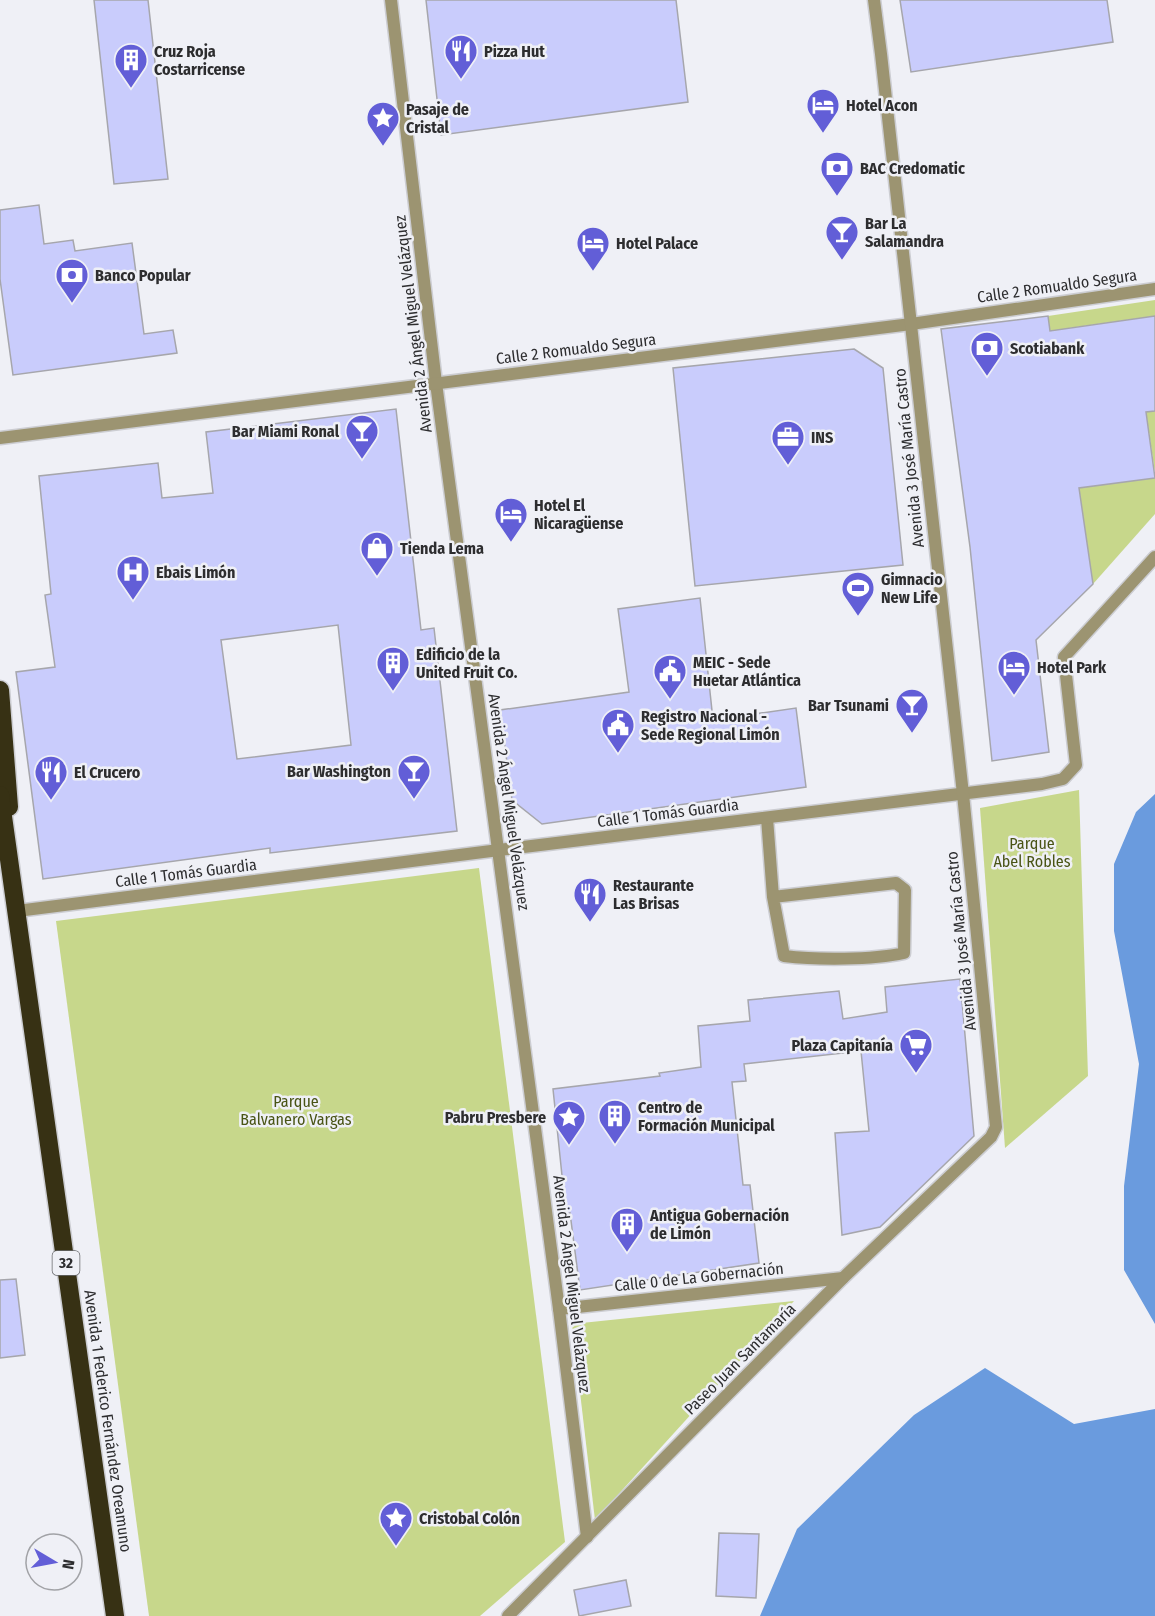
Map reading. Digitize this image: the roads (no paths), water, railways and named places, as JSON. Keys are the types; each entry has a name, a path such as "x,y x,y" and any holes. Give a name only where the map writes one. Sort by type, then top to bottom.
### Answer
{"highway":[{"name":"Avenida 1 Federico Fernández Oreamuno","path":"0,690 16,911"},
{"name":"Avenida 1 Federico Fernández Oreamuno","path":"0,795 115,1616"}],"street":[{"name":"Avenida 2 Ángel Miguel Velázquez","path":"391,0 436,383 559,1309 586,1537"},
{"name":"Avenida 3 José María Castro","path":"874,0 963,794 996,1127"},
{"name":"Calle 2 Romualdo Segura","path":"0,438 911,324 1155,289"},
{"name":"Calle 1 Tomás Guardia","path":"16,911 499,849 963,794 1042,784 1063,779 1076,765 1064,657 1155,556"},
{"path":"767,818 773,897 784,956 805,959 890,956 904,953 905,890 896,884 773,897"},
{"name":"Paseo Juan Santamaría","path":"508,1616 843,1278 991,1137 996,1127"},
{"name":"Calle 0 de La Gobernación","path":"559,1309 843,1278"}],"water":[{"path":"1155,794 1155,1324 1124,1270 1124,1186 1139,1064 1114,931 1114,864 1136,812"},
{"path":"985,1368 1074,1424 1155,1409 1155,1616 760,1616 797,1529 914,1415"}],"place":[{"name":"Pizza Hut","path":"461,80"},
{"name":"Cruz Roja Costarricense","path":"131,89"},
{"name":"Hotel Acon","path":"823,134"},
{"name":"Pasaje de Cristal","path":"383,147"},
{"name":"BAC Credomatic","path":"837,197"},
{"name":"Bar La Salamandra","path":"842,261"},
{"name":"Hotel Palace","path":"593,272"},
{"name":"Banco Popular","path":"72,304"},
{"name":"Scotiabank","path":"987,377"},
{"name":"Bar Miami Ronal","path":"362,460"},
{"name":"INS","path":"788,466"},
{"name":"Hotel El Nicaragüense","path":"511,543"},
{"name":"Tienda Lema","path":"377,577"},
{"name":"Ebais Limón","path":"133,601"},
{"name":"Gimnacio New Life","path":"858,617"},
{"name":"Edificio de la United Fruit Co.","path":"393,692"},
{"name":"Hotel Park","path":"1014,696"},
{"name":"MEIC - Sede Huetar Atlántica","path":"670,700"},
{"name":"Bar Tsunami","path":"912,734"},
{"name":"Registro Nacional - Sede Regional Limón","path":"618,754"},
{"name":"Bar Washington","path":"414,800"},
{"name":"El Crucero","path":"51,801"},
{"name":"Restaurante Las Brisas","path":"590,923"},
{"name":"Plaza Capitanía","path":"916,1074"},
{"name":"Centro de Formación Municipal","path":"615,1145"},
{"name":"Pabru Presbere","path":"569,1146"},
{"name":"Antigua Gobernación de Limón","path":"627,1253"},
{"name":"Cristobal Colón","path":"396,1547"}],"park label":[{"name":"Parque Abel Robles","path":"1032,852"},
{"name":"Parque Balvanero Vargas","path":"296,1110"}]}
